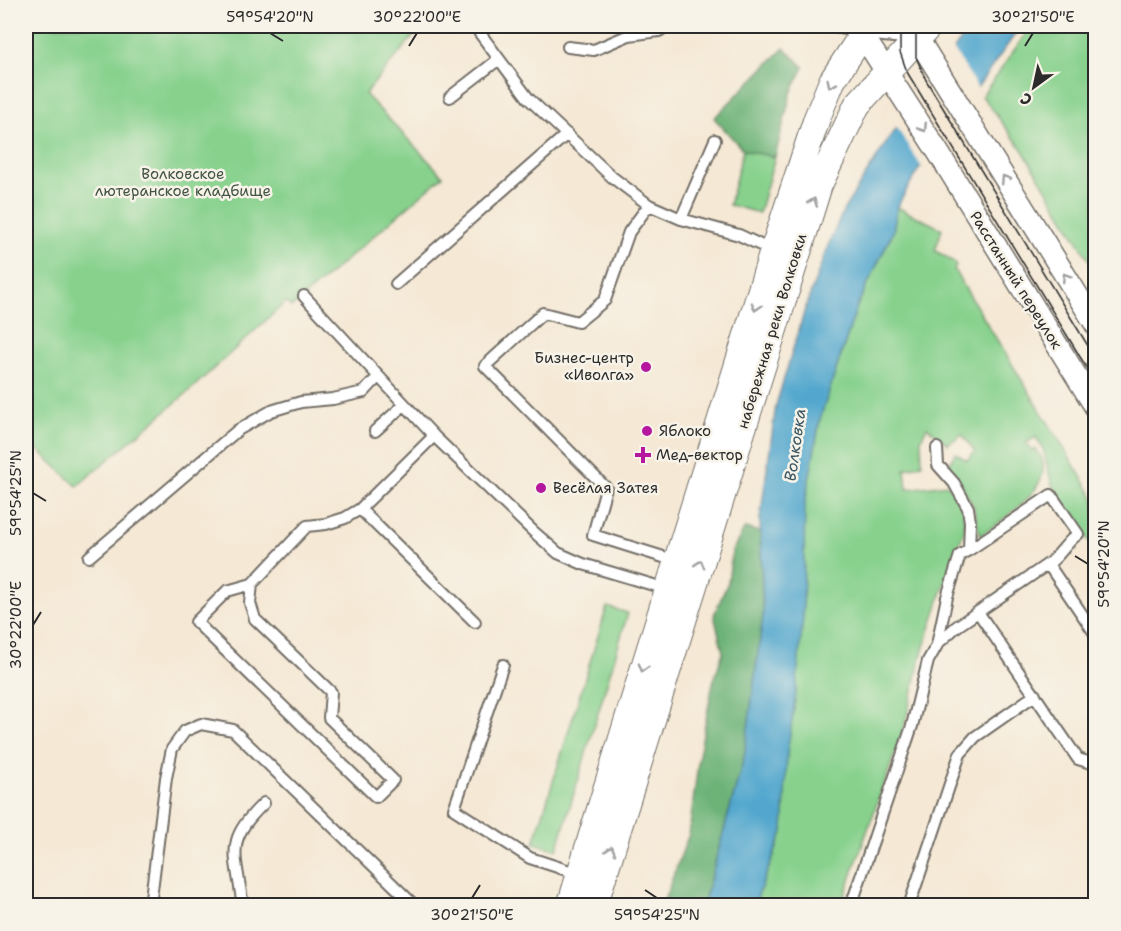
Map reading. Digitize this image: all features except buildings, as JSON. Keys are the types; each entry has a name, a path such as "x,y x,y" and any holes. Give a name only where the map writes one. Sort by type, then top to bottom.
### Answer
{"street":[{"path":"865,30 886,72"},
{"name":"набережная реки Волковки","path":"570,906 590,878 784,254 817,118 832,81 865,30"},
{"path":"924,32 936,66 1095,325"},
{"name":"набережная реки Волковки","path":"679,592 677,561 784,254 857,105 924,32"},
{"name":"Расстанный переулок","path":"886,72 938,152 1095,408"},
{"name":"набережная реки Волковки","path":"590,878 594,906"}],"lane":[{"path":"488,26 479,32 528,98 612,177 649,205 681,219 739,236 784,254"},
{"path":"568,47 594,50 629,34 659,31 666,26"},
{"path":"834,26 865,30 924,32"},
{"path":"450,97 499,59"},
{"path":"396,284 567,134"},
{"path":"681,219 715,140"},
{"path":"649,205 628,232 605,300 578,322 543,313 485,366 606,488 593,535 677,561"},
{"path":"304,296 434,436 558,553 583,564 679,592"},
{"path":"89,557 238,429 272,411 301,402 333,399 364,392 378,377"},
{"path":"375,431 404,405"},
{"path":"252,584 250,603 255,619 332,692 329,718 393,780 376,797 196,622 227,591 252,584 307,526 326,524 345,518 360,509 434,436"},
{"path":"937,448 938,465 954,483 968,508 969,550"},
{"path":"851,906 912,726 928,661 937,645 956,627 1056,559 1071,538 1078,534 1051,495 960,555 947,597 937,645"},
{"path":"360,509 475,622"},
{"path":"1048,564 1095,635"},
{"path":"978,612 1078,759 1091,763 1095,761"},
{"path":"503,665 454,809 530,858 590,878"},
{"path":"909,906 960,754 975,737 1035,696"},
{"path":"150,906 166,778 172,749 185,731 201,724 233,730 415,906"},
{"path":"247,906 243,900 235,842 245,820 264,802"}],"green space":[{"name":"Волковское лютеранское кладбище","path":"26,26 422,26 365,94 443,176 293,306 291,307 286,302 187,393 77,486 26,439"},
{"path":"1031,26 1095,26 1095,270 1022,149 982,96"},
{"path":"784,48 804,67 791,93 775,157 743,150 714,118"},
{"path":"743,150 775,157 759,213 729,205"},
{"path":"897,207 942,229 935,251 954,262 956,266 954,270 1095,499 1095,550 1052,485 1043,449 1036,437 1026,443 1032,451 1036,449 1043,462 1042,475 1037,487 1015,510 980,536 973,505 959,481 946,471 955,453 967,460 975,452 962,434 948,444 927,427 921,439 922,464 905,469 907,489 947,484 963,506 965,529 921,656 904,728 841,905 754,906 783,832 787,752 795,701 805,503 820,419 857,306 893,232"},
{"path":"745,528 760,532 763,616 744,758 703,905 662,906 689,834 699,755 713,683 723,652 714,615 728,582 732,551"},
{"path":"607,607 628,613 557,850 534,843"}],"water":[{"name":"Волковка","path":"971,26 1021,26 917,172 897,207 893,232 857,306 820,419 805,503 803,617 795,701 787,753 783,832 754,905 703,906 744,758 763,616 760,519 776,405 806,306 844,209 888,140"}],"pier":[{"path":"952,47 979,90 923,169 895,125"}],"tram line":[{"path":"900,26 900,52 907,72 1096,383"},
{"path":"916,26 916,57 926,80 1096,359"}],"place":[{"name":"Бизнес-центр «Иволга»","path":"646,367"},
{"name":"Яблоко","path":"647,431"},
{"name":"Мед-вектор","path":"643,455"},
{"name":"Весёлая Затея","path":"541,488"}]}
